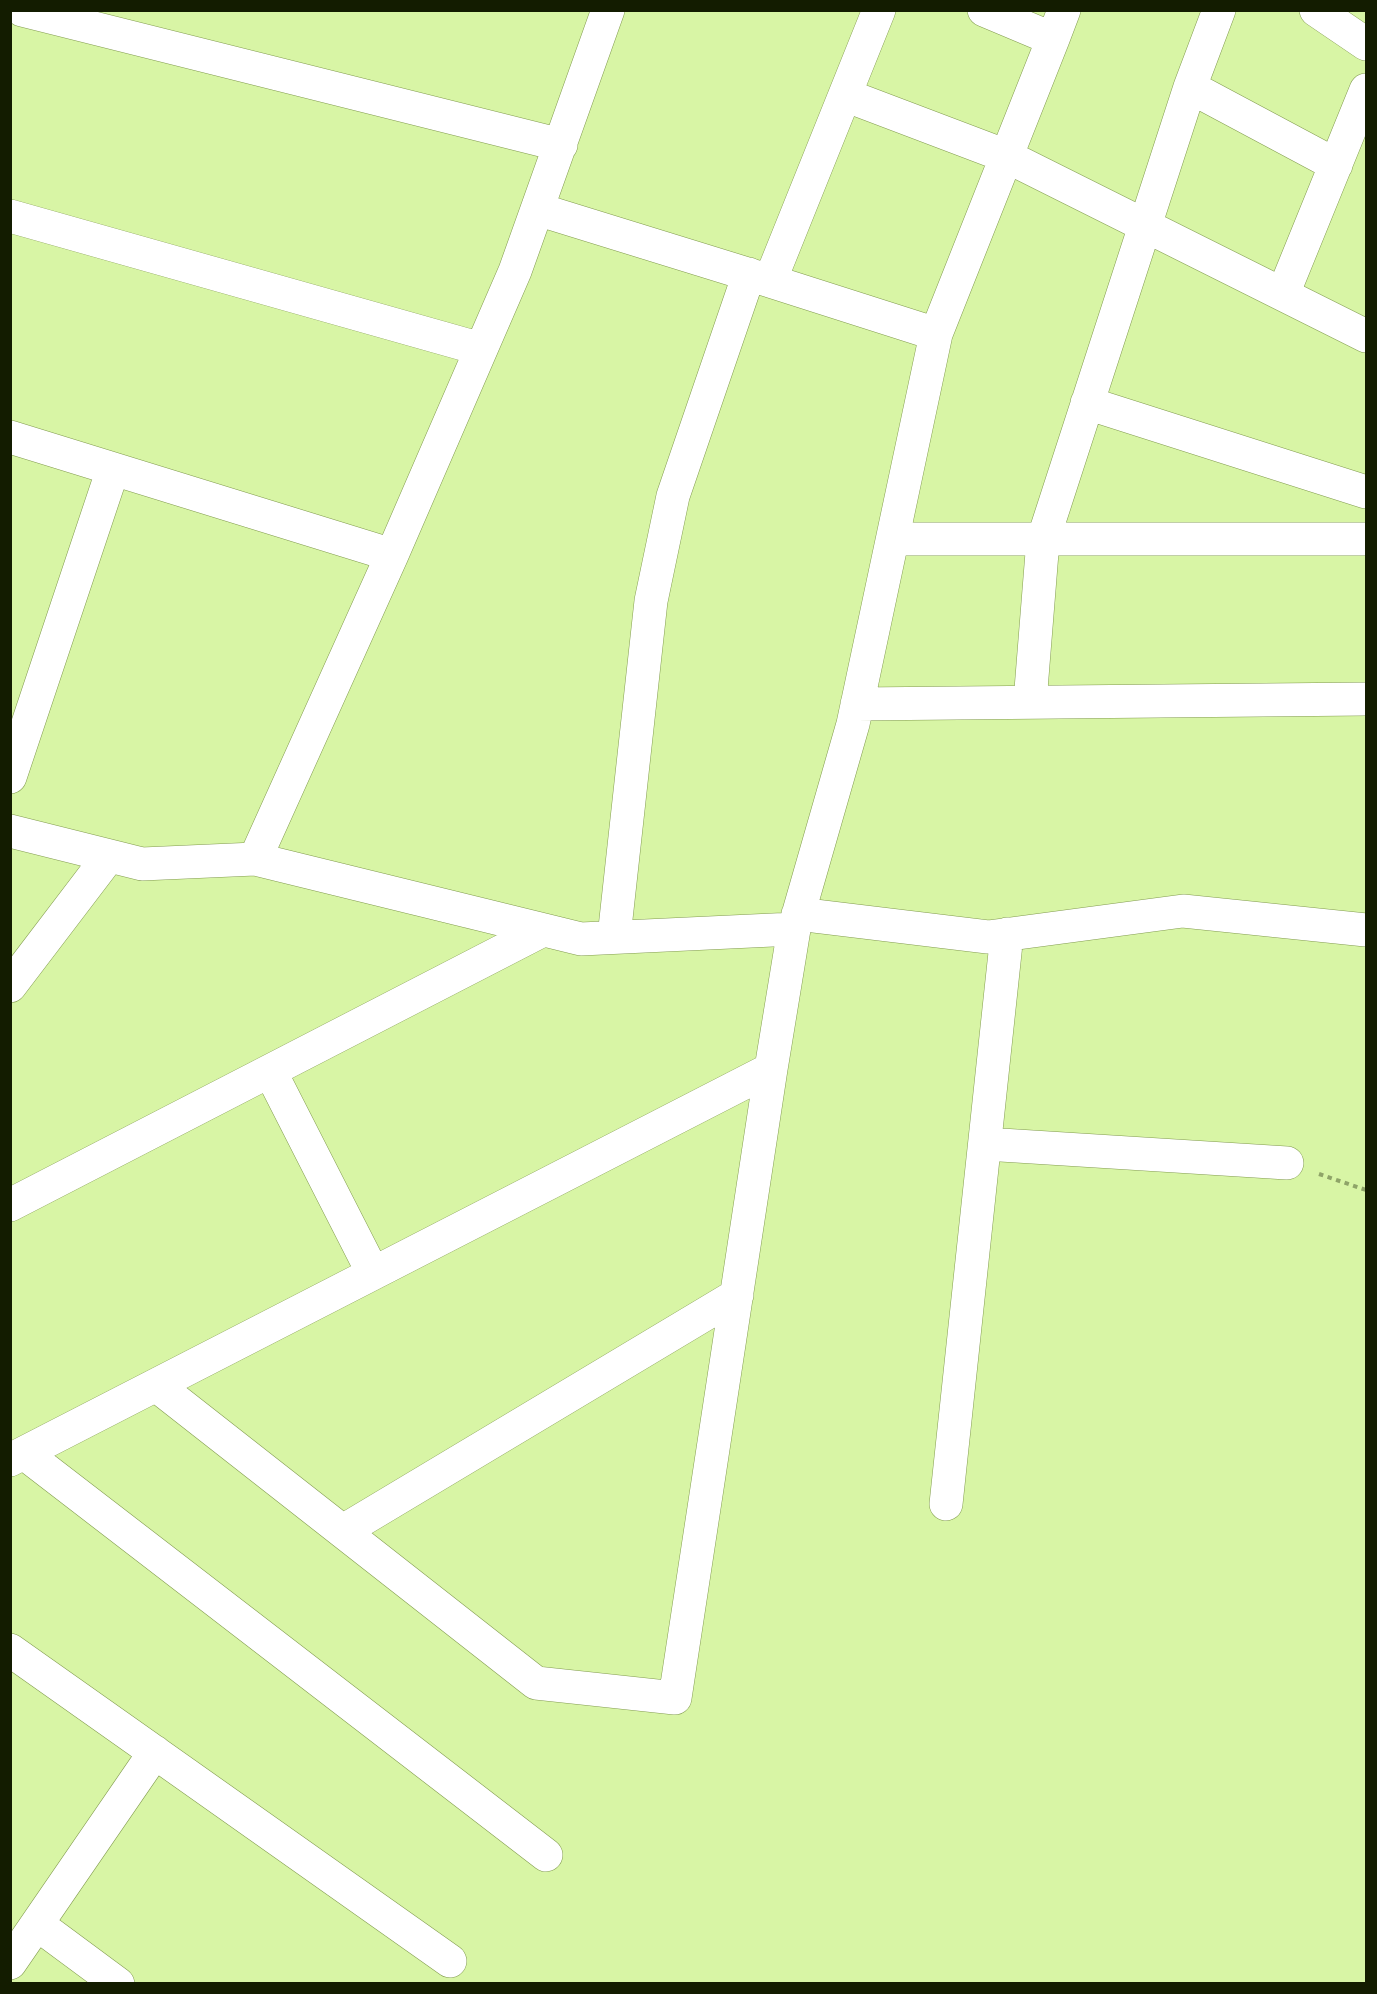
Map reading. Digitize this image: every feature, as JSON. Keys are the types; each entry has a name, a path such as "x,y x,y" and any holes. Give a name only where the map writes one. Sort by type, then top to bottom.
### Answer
{"street":[{"path":"22,10 561,145"},
{"path":"255,859 392,555 481,349 561,145 608,10"},
{"path":"614,937 651,600 673,496 760,277 845,95 879,10"},
{"path":"156,1385 537,1683 675,1698 771,1069 796,922 857,704 936,334 1059,25 984,10"},
{"path":"1030,702 1043,540 1190,87 1219,10"},
{"path":"1316,10 1366,44"},
{"path":"1190,87 1336,165"},
{"path":"1283,294 1366,90"},
{"path":"845,95 1006,156 1366,336"},
{"path":"537,208 936,334"},
{"path":"10,216 481,349"},
{"path":"1087,403 1366,492"},
{"path":"10,437 392,555"},
{"path":"10,777 113,469"},
{"path":"893,539 1366,539"},
{"path":"857,704 1366,699"},
{"path":"10,831 142,864 255,859 581,939 796,922 988,937 1183,911 1366,930"},
{"path":"10,986 109,856"},
{"path":"10,1205 543,930"},
{"path":"946,1504 1008,934"},
{"path":"546,1855 17,1456 771,1069"},
{"path":"270,1071 374,1273"},
{"path":"985,1144 1287,1163"},
{"path":"343,1531 736,1295"},
{"path":"10,1650 450,1961"},
{"path":"10,1963 155,1752"},
{"path":"37,1924 118,1983"}],"path":[{"path":"1287,1163 1366,1190"}]}
